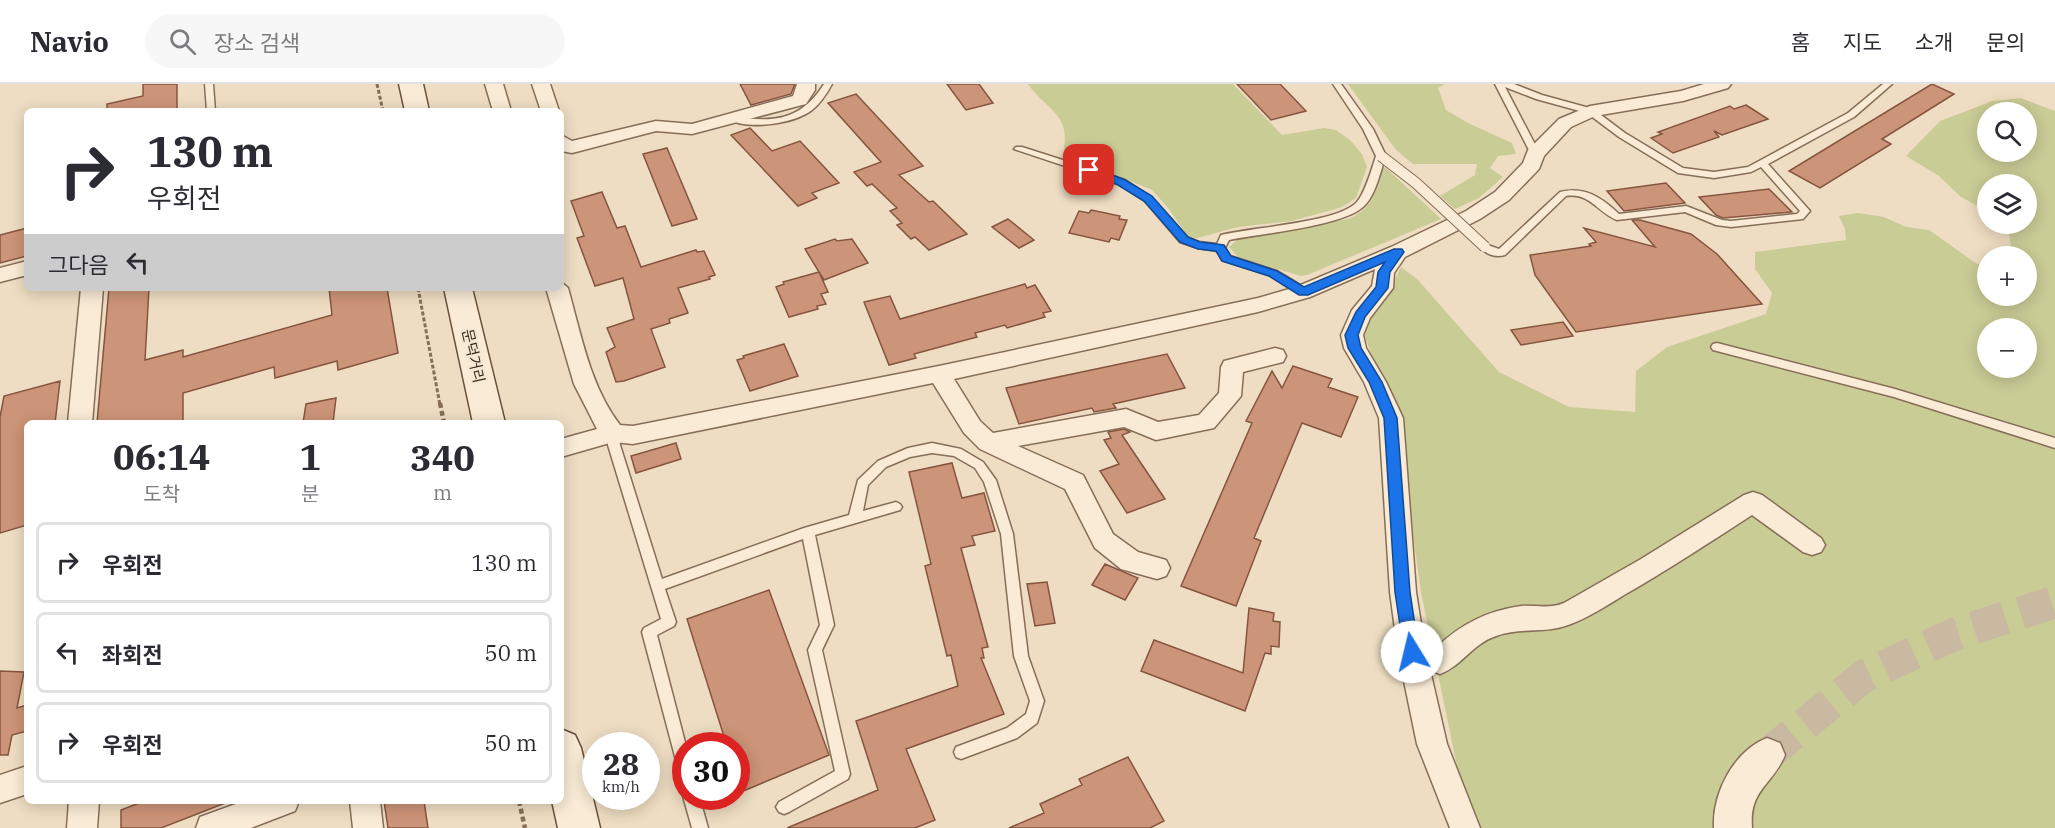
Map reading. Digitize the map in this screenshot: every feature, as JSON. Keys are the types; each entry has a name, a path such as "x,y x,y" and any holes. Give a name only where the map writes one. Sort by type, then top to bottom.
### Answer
{"main road":[{"path":"411,84 416,108"},
{"name":"문덕거리","path":"459,291 488,420"},
{"path":"564,761 579,828"}],"street":[{"path":"494,84 501,108"},
{"path":"541,84 549,108"},
{"path":"564,145 572,147 656,126 692,129 800,100 806,90 806,84"},
{"path":"564,447 613,433 633,435 939,374 1258,305 1304,292 1398,252 1473,215 1502,196 1532,165 1535,154 1565,123 1590,111 1683,96 1722,84"},
{"path":"1398,252 1384,272 1382,288 1360,315 1352,335 1355,348 1375,382 1390,418 1403,592 1412,652 1432,744 1465,828"},
{"path":"0,275 24,269"},
{"path":"81,420 92,291"},
{"path":"558,291 588,390 601,420 613,433"},
{"path":"988,443 1126,418 1156,431 1206,422 1230,396 1232,367 1275,356"},
{"path":"939,374 972,428 988,443 1074,482 1104,541 1130,561 1157,568"},
{"path":"1412,652 1426,655 1440,662 1466,636 1491,625 1521,618 1559,617 1573,611 1650,567 1753,502 1812,545"},
{"path":"1733,828 1731,817 1737,791 1767,755"},
{"path":"0,789 24,781"},
{"path":"82,828 84,804"},
{"path":"211,828 276,804"},
{"path":"365,804 368,828"}],"lane":[{"path":"209,84 211,108"},
{"path":"731,118 758,122 803,112 812,106 828,84"},
{"path":"1336,84 1368,129 1381,156 1416,183 1493,252 1501,253 1563,194 1573,190 1603,205 1617,217 1686,209 1720,223 1731,224 1800,217 1804,211 1762,163"},
{"path":"1499,84 1535,154"},
{"path":"1506,84 1539,97 1590,111 1622,135 1681,171 1714,175 1751,169 1851,115 1888,84"},
{"path":"1019,149 1122,182 1148,199 1184,240 1198,245 1220,248"},
{"path":"1220,248 1225,237 1328,218 1350,211 1362,203 1381,156"},
{"path":"1220,248 1226,258 1273,273 1304,292"},
{"path":"1717,347 1895,393 2055,443"},
{"path":"613,433 614,445 669,622 649,632 675,732"},
{"path":"855,519 862,483 882,464 908,453 932,448 957,452 979,465 990,480 1007,534 1021,656 1037,702 1032,718 1012,733 961,752"},
{"path":"658,586 808,532 896,507"},
{"path":"784,807 843,774 815,650 827,625 808,532"},
{"path":"696,810 700,828"}],"path":[{"path":"377,84 381,108"},
{"path":"419,291 443,420"},
{"path":"520,804 525,828"}],"green space":[{"path":"1028,84 1233,84 1282,135 1324,128 1336,130 1350,140 1362,154 1367,167 1356,198 1342,207 1292,221 1238,227 1190,240 1169,209 1152,190 1093,166 1064,148 1065,136 1060,119"},
{"path":"1348,84 1445,84 1438,88 1446,110 1512,143 1516,154 1498,156 1490,168 1503,177 1479,198 1455,209 1440,196 1475,175 1477,164 1413,164 1396,150"},
{"path":"2021,98 2031,102 1989,102"},
{"path":"2037,104 2055,111 2055,828 1481,828 1459,776 1421,592 1394,398 1373,359 1364,334 1369,318 1385,301 1401,267 1418,280 1499,372 1569,407 1635,412 1636,371 1667,347 1766,314 1772,293 1755,269 1755,252 1846,240 1845,229 1839,216 1858,213 1884,217 1906,227 1929,230 1977,264 1977,306 2037,306 2037,246 2010,246 2009,234 2037,234 2037,174 1977,174 1977,206 1961,197 1939,176 1906,156 1940,121 1977,107 1977,162 2037,162"},
{"path":"1385,167 1441,219 1301,276 1238,257 1229,247 1237,240 1354,216 1364,210 1371,201"}],"building":[{"path":"143,84 177,84 177,108 107,108 107,104 143,96"},
{"path":"740,84 795,84 791,94 751,105"},
{"path":"947,84 979,84 993,103 966,110"},
{"path":"1237,84 1280,84 1306,111 1271,120"},
{"path":"1932,84 1954,94 1882,139 1891,144 1820,188 1789,171"},
{"path":"856,94 923,166 899,175 929,202 933,201 967,234 929,250 915,237 911,239 897,225 902,223 890,211 897,208 872,184 867,186 854,172 881,162 828,103"},
{"path":"1746,105 1768,119 1722,135 1714,131 1719,137 1673,153 1651,138 1662,134 1658,132 1730,106 1734,109"},
{"path":"750,128 772,151 800,141 839,183 812,193 817,198 798,206 731,135"},
{"path":"667,148 697,219 672,226 643,154"},
{"path":"1666,183 1685,203 1624,211 1607,191"},
{"path":"1769,189 1792,212 1723,218 1716,215 1699,197"},
{"path":"602,192 617,228 625,226 641,267 696,250 697,252 704,251 715,275 709,277 710,279 678,288 688,313 669,319 670,323 651,329 665,367 616,382 606,352 615,347 607,328 634,319 623,278 595,286 577,238 584,236 571,201"},
{"path":"1091,210 1120,216 1119,219 1127,220 1119,240 1111,238 1109,242 1069,233 1079,211 1089,213"},
{"path":"1008,219 1034,240 1019,248 992,227"},
{"path":"1632,220 1640,220 1691,234 1717,254 1762,304 1576,332 1535,275 1530,255 1591,246 1589,244 1596,242 1584,228 1655,247"},
{"path":"24,229 24,257 0,263 0,235"},
{"path":"835,239 837,241 852,239 868,263 824,280 805,249"},
{"path":"819,272 828,292 821,294 826,304 817,306 818,309 789,317 776,287 784,284 783,282"},
{"path":"1025,284 1027,288 1035,285 1051,311 1043,313 1045,317 1007,328 1005,325 975,333 977,337 914,354 916,358 889,365 864,302 890,296 900,319"},
{"path":"109,291 149,291 145,360 183,350 183,357 332,315 329,291 388,291 398,353 338,370 337,361 275,378 274,367 183,393 183,420 97,420"},
{"path":"1563,322 1573,336 1521,345 1511,330"},
{"path":"784,344 798,376 750,391 737,360 744,358 743,356"},
{"path":"1167,354 1185,388 1113,404 1116,408 1094,412 1092,408 1019,424 1006,388"},
{"path":"1293,366 1332,379 1328,387 1358,397 1341,437 1302,423 1254,538 1261,541 1236,606 1181,586 1252,423 1246,421 1272,371 1282,388"},
{"path":"60,381 55,420 24,420 24,526 0,533 0,417 4,396"},
{"path":"336,398 333,420 303,420 306,404"},
{"path":"1124,429 1130,432 1122,435 1165,499 1127,513 1100,471 1119,464 1104,440 1111,438 1108,432"},
{"path":"676,443 681,459 636,473 631,456"},
{"path":"952,463 962,498 984,493 995,531 972,536 975,545 961,548 988,647 982,648 984,658 981,658 1004,714 906,749 935,820 915,828 787,828 878,790 856,721 958,686 951,655 947,656 925,566 931,564 909,472"},
{"path":"1105,564 1138,578 1125,600 1092,585"},
{"path":"1047,582 1055,623 1035,626 1027,584"},
{"path":"769,590 829,755 750,788 750,732 723,732 687,619"},
{"path":"1249,608 1274,613 1273,621 1280,622 1279,647 1271,646 1271,654 1265,653 1245,711 1141,671 1154,640 1243,673"},
{"path":"0,671 24,672 17,708 24,706 24,732 12,735 8,755 0,755"},
{"path":"1128,757 1164,821 1150,828 1009,828 1044,813 1040,804 1082,785 1079,779"},
{"path":"136,804 223,804 161,828 121,828 121,810"},
{"path":"384,804 424,804 428,828 388,828"}],"tunnel":[{"path":"1767,755 1864,676 1957,633 2055,602"}],"route":[{"path":"1089,170 1122,182 1148,199 1184,240 1198,245 1220,248 1226,258 1273,273 1304,292 1398,252 1384,272 1382,288 1360,315 1352,335 1355,348 1375,382 1390,418 1403,592 1412,652"}]}
